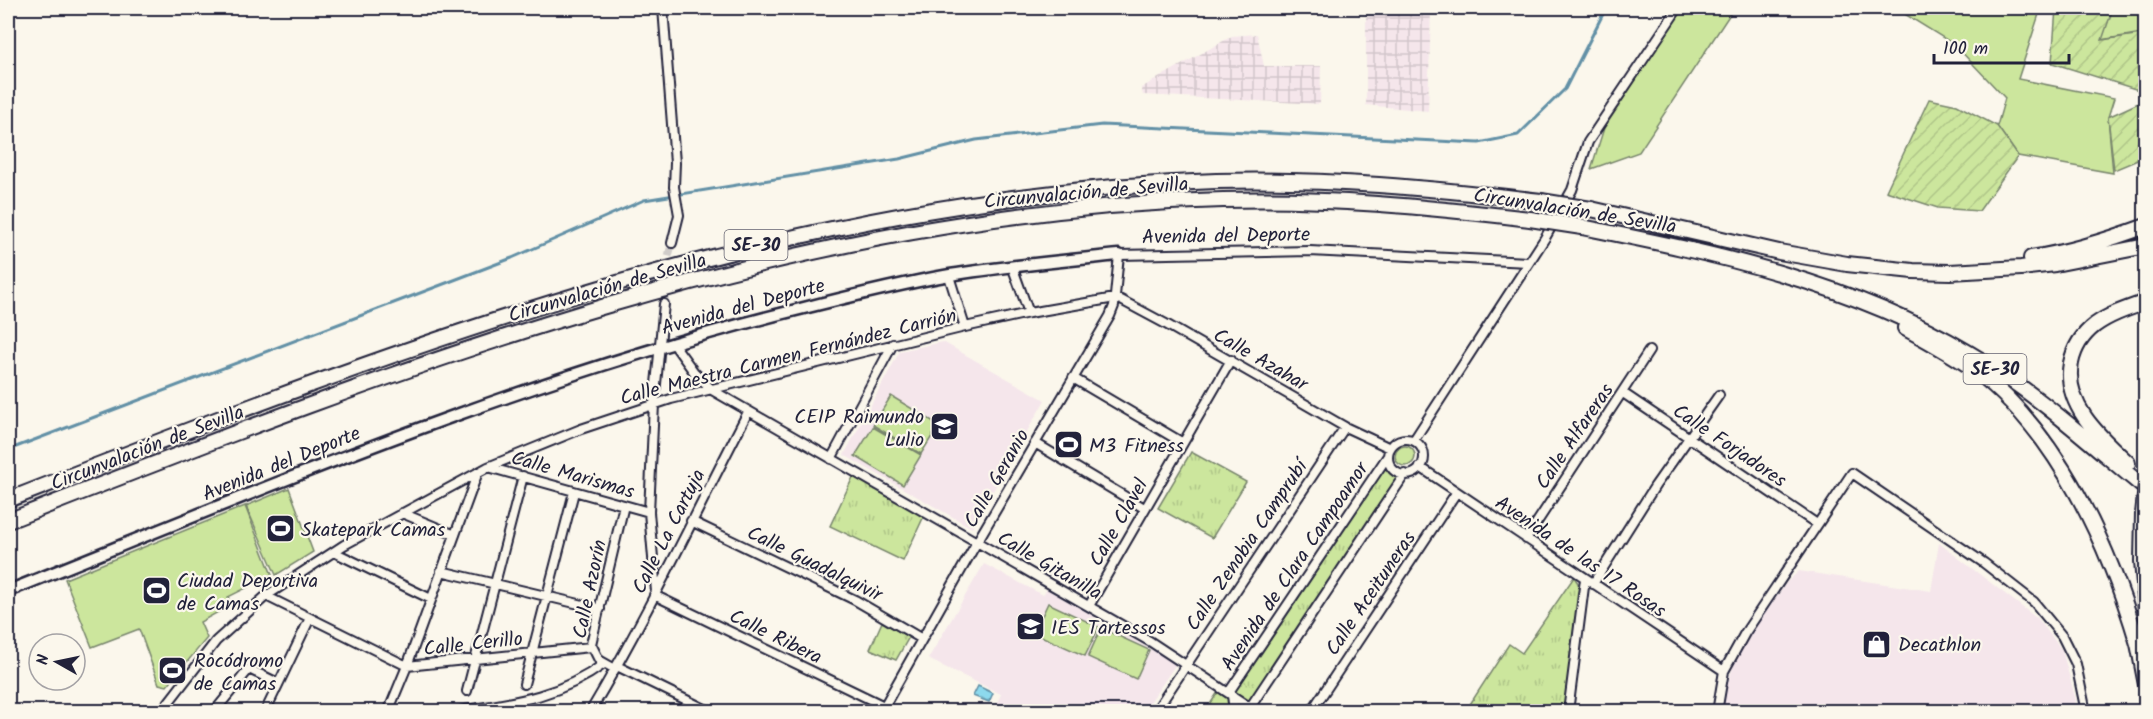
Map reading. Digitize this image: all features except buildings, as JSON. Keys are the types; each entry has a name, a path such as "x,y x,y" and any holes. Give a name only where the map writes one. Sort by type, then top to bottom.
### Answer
{"highway":[{"name":"Circunvalación de Sevilla","path":"8,501 291,391 512,314 708,256 865,221 1019,196 1087,189 1219,181 1303,181 1471,192 1591,209 1779,252 1868,266 1950,272 2055,264 2145,246"},
{"name":"Circunvalación de Sevilla","path":"8,521 152,464 405,370 548,323 756,265 909,232 997,219 1091,208 1225,200 1360,202 1530,219 1582,227 1710,254 1823,286 1874,304 1929,330 1970,353 2020,386 2145,488"},
{"path":"1868,266 2021,260 2056,254 2109,240 2145,226"},
{"path":"1779,252 1817,265 1842,270 1902,277 1954,279 2062,270 2145,254"},
{"path":"1823,286 1953,355 1998,389 2018,410 2072,483 2109,561 2138,646 2145,684"},
{"path":"2145,302 2104,319 2087,332 2074,350 2070,378 2074,398 2090,424 2145,480"},
{"path":"2091,443 2145,496"},
{"path":"2145,488 2142,561 2145,609"}],"street":[{"path":"663,8 675,163 674,187 679,215 672,243"},
{"path":"1414,440 1545,238 1572,190 1588,142 1678,8"},
{"name":"Avenida del Deporte","path":"8,591 398,436 557,379 659,347 822,303 949,276 1012,266 1119,255 1310,251 1528,262"},
{"name":"Calle Geranio","path":"883,709 977,542 1110,316 1115,298 1119,255"},
{"path":"1012,266 1029,314"},
{"path":"949,276 965,327"},
{"name":"Calle Maestra Carmen Fernández Carrión","path":"161,711 216,641 266,596 333,552 488,467 581,429 654,404 965,327 1115,298"},
{"name":"Calle Azahar","path":"1115,298 1133,305 1345,427 1390,448"},
{"path":"655,593 649,512 654,404 664,304"},
{"name":"Calle Gitanilla","path":"673,343 694,372 712,390 1187,664 1252,710"},
{"path":"831,459 893,344"},
{"name":"Calle Alfareras","path":"1526,539 1649,351"},
{"name":"Calle Clavel","path":"1089,606 1231,360"},
{"path":"1073,378 1183,443"},
{"name":"Calle Forjadores","path":"1623,393 1817,524"},
{"path":"1593,584 1655,486 1719,395"},
{"name":"Calle La Cartuja","path":"590,711 668,569 748,412"},
{"name":"Calle Zenobia Camprubí","path":"1155,711 1345,427"},
{"path":"1403,439 1414,440 1424,455 1420,467 1405,474 1393,470 1387,457 1390,448 1403,439"},
{"path":"1035,443 1144,508"},
{"name":"Avenida de Clara Campoamor","path":"1230,693 1387,457"},
{"name":"Calle Marismas","path":"488,467 649,512"},
{"name":"Avenida de las 17 Rosas","path":"1420,467 1724,671"},
{"path":"388,711 407,666 478,472"},
{"path":"1717,711 1724,671 1745,633 1852,472 1984,562 2034,602 2062,636 2076,664 2086,711"},
{"name":"Avenida de Clara Campoamor","path":"1252,710 1405,474"},
{"path":"467,691 523,477"},
{"path":"524,684 574,492"},
{"name":"Calle Aceituneras","path":"1311,711 1456,493"},
{"name":"Calle Azorín","path":"624,505 591,647 604,664 616,667 711,711"},
{"path":"402,513 455,535"},
{"name":"Calle Guadalquivir","path":"692,521 864,605 922,639"},
{"path":"333,552 431,599"},
{"path":"654,565 658,570 668,569"},
{"path":"441,571 600,609"},
{"path":"1568,711 1585,579"},
{"name":"Calle Ribera","path":"655,593 883,709"},
{"name":"Calle Cerillo","path":"266,596 407,666 591,647"},
{"path":"265,711 310,618"},
{"path":"453,711 487,709 544,695 604,664"},
{"path":"214,711 249,669 279,683"},
{"path":"1230,693 1234,711"}],"shaded area":[{"path":"1400,8 1431,8 1428,111 1366,105 1366,17"},
{"path":"1257,34 1264,66 1321,66 1320,104 1143,95 1141,88 1232,36"},
{"name":"CEIP Raimundo Lulio","path":"943,342 1045,400 972,528 844,455 900,351"},
{"path":"1939,543 2039,620 2062,650 2076,700 2068,711 1723,711 1726,688 1735,661 1749,636 1787,582 1799,571 1931,591"},
{"name":"IES Tartessos","path":"984,564 1043,595 1047,589 1176,664 1144,711 1003,712 995,708 1001,694 928,659"}],"green space":[{"path":"1683,8 1734,8 1639,152 1591,169 1604,128"},
{"path":"1895,8 2041,8 2018,79 2114,98 2108,117 2113,173 2018,156 1997,126 2005,98 1955,45"},
{"path":"2056,8 2113,8 2102,40 2141,34 2145,25 2145,92 2052,63"},
{"path":"2113,8 2145,8 2145,25 2142,33 2101,40"},
{"path":"1929,99 1957,105 1997,126 2018,156 1979,211 1938,208 1886,191"},
{"path":"2145,100 2145,157 2114,170 2108,117"},
{"path":"891,396 939,425 921,454 873,425"},
{"path":"873,427 921,455 903,485 855,456"},
{"path":"1405,446 1412,449 1415,456 1412,463 1405,466 1398,463 1395,456 1398,449"},
{"path":"1191,452 1246,482 1212,538 1158,508"},
{"path":"1384,464 1389,473 1401,478 1251,704 1232,691"},
{"path":"854,475 924,516 903,561 830,526"},
{"name":"Skatepark Camas","path":"289,488 313,552 276,575 246,506"},
{"name":"Ciudad Deportiva de Camas","path":"245,506 272,575 228,597 231,605 200,622 207,638 167,686 159,684 139,629 92,647 65,579"},
{"path":"1574,577 1579,590 1565,711 1465,712 1509,644 1522,653"},
{"path":"1048,603 1099,627 1085,656 1034,633"},
{"path":"882,622 909,637 896,660 870,649"},
{"path":"1101,628 1149,650 1136,679 1088,657"},
{"path":"1220,689 1229,697 1232,711 1205,712"}],"water":[{"path":"978,686 993,693 989,702 973,696"}],"waterway":[{"path":"8,450 512,258 644,200 899,159 976,140 1102,125 1479,143 1518,135 1565,89 1606,8"}],"tunnel":[{"path":"664,304 668,258 672,243"}],"place":[{"name":"CEIP Raimundo Lulio","path":"945,427"},
{"name":"M3 Fitness","path":"1068,445"},
{"name":"Skatepark Camas","path":"280,529"},
{"name":"Ciudad Deportiva de Camas","path":"156,591"},
{"name":"IES Tartessos","path":"1030,627"},
{"name":"Decathlon","path":"1877,644"},
{"name":"Rocódromo de Camas","path":"173,671"}]}
